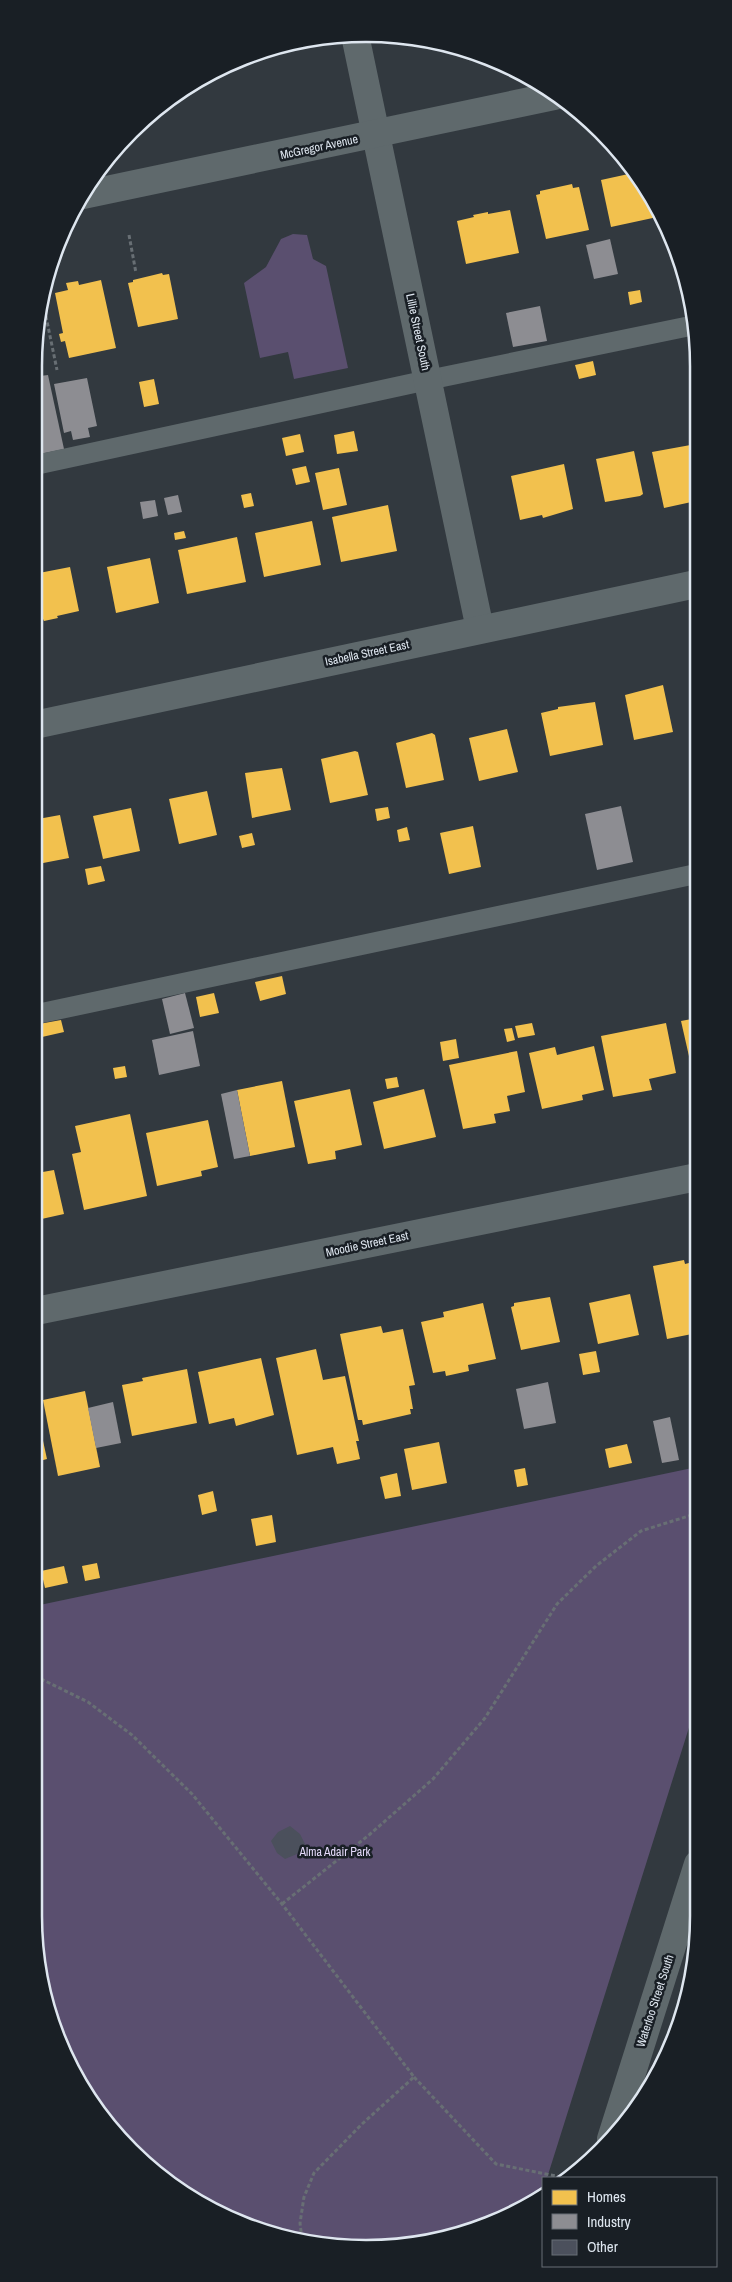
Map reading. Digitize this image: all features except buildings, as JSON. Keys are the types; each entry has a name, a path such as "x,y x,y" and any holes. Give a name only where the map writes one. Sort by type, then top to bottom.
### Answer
{"street":[{"name":"Lillie Street South","path":"357,42 480,629"},
{"name":"McGregor Avenue","path":"93,193 377,135 547,98"},
{"name":"Isabella Street East","path":"42,723 690,585"},
{"name":"Moodie Street East","path":"42,1310 690,1178"},
{"name":"Waterloo Street South","path":"617,2120 690,1889"}],"lane":[{"path":"42,464 428,380 687,327"},
{"path":"42,1013 690,875"}],"path":[{"path":"128,234 136,273"},
{"path":"46,317 57,370"},
{"path":"282,1904 369,1835 432,1779 485,1718 557,1604 596,1566 641,1531 690,1516"},
{"path":"42,1679 88,1702 132,1735 192,1794 282,1904 414,2077 496,2164 558,2176"},
{"path":"301,2233 300,2223 304,2197 314,2173 362,2124 414,2077"}],"green space":[{"path":"293,234 307,235 313,259 326,266 348,368 294,379 288,352 260,358 244,283 266,267 281,239"},
{"name":"Alma Adair Park","path":"690,1468 690,1724 547,2177 542,2177 542,2187 490,2215 429,2233 408,2237 366,2240 324,2237 262,2222 242,2215 204,2196 169,2173 137,2145 109,2113 86,2078 67,2040 54,2000 45,1958 42,1916 42,1605"}]}
